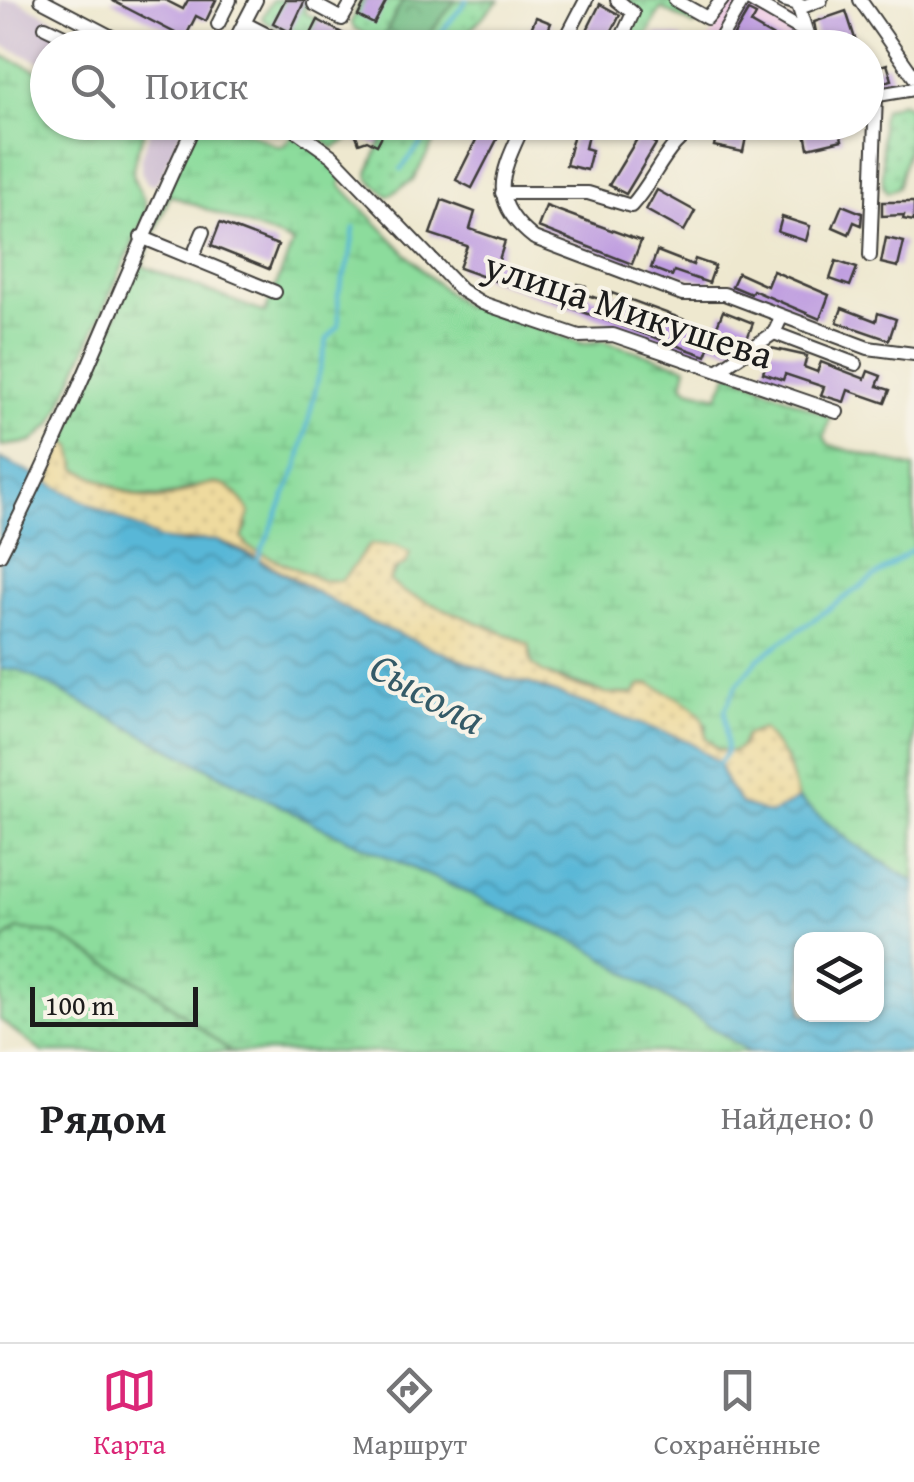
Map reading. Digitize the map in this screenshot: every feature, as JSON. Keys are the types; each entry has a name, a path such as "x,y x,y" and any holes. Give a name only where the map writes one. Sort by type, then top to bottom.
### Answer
{"street":[{"path":"41,0 96,30"},
{"path":"218,24 230,0"},
{"path":"240,30 256,0"},
{"path":"317,0 314,4 342,19 353,0"},
{"path":"570,30 586,0"},
{"path":"617,0 633,13 625,30"},
{"path":"674,0 707,18 722,0"},
{"path":"726,30 747,0 793,30"},
{"path":"804,30 791,2 821,0"},
{"path":"860,0 881,30"},
{"path":"244,22 259,30"},
{"path":"44,27 50,30"},
{"path":"884,35 914,78"},
{"path":"884,94 914,89"},
{"path":"0,555 42,474 141,237 187,140"},
{"name":"улица Микушева","path":"309,140 332,156 452,282 472,297 579,336 605,332 838,412"},
{"path":"518,140 504,170 502,193 516,220 534,238 682,294 724,294 868,348 914,354"},
{"path":"502,193 588,192 631,206 676,140"},
{"path":"870,256 871,140"},
{"path":"192,258 203,232"},
{"path":"141,237 274,292"},
{"path":"719,370 774,333 781,318"},
{"path":"774,333 856,364"}],"shaded area":[{"path":"0,0 17,0 74,30 30,30 30,57 0,44"},
{"path":"732,0 744,6 749,0 800,23 803,30 714,30"},
{"path":"147,140 177,140 155,184 148,184 141,172"}],"green space":[{"path":"272,0 310,0 304,12 318,20 313,30 282,30 262,18"},
{"path":"362,0 403,0 387,30 358,30 351,22"},
{"path":"403,0 456,0 433,30 387,30"},
{"path":"422,0 499,0 470,30 408,30"},
{"path":"625,0 667,0 699,17 694,25 661,8 650,30 630,30 639,10"},
{"path":"0,55 30,67 30,140 141,140 133,170 146,209 53,423 32,442 1,446"},
{"path":"901,102 909,106 909,146 898,187 887,193 883,186 884,109"},
{"path":"188,140 265,140 283,146 288,140 306,140 343,175 340,185 426,274 464,307 582,343 604,341 687,367 683,384 688,389 718,396 728,374 733,373 830,417 824,437 829,445 914,468 914,882 851,842 798,799 786,760 763,730 733,753 718,750 705,737 707,725 635,694 608,694 543,673 531,663 531,652 521,640 405,593 388,581 409,553 397,547 371,544 340,581 321,580 249,548 242,538 248,524 191,487 161,496 119,489 77,469 72,447 65,441","holes":["170,195 293,243 265,313 142,266"]},
{"path":"321,140 347,140 333,148"},
{"path":"382,140 435,140 413,180 388,196 369,179"},
{"path":"0,669 19,670 319,826 589,948 750,1052 231,1052 148,987 56,934 17,929 0,943"},
{"path":"17,929 56,934 148,988 231,1052 42,1052 0,1020 0,943"}],"sand":[{"path":"65,441 72,447 77,469 133,495 166,498 203,485 227,487 250,513 242,538 249,548 321,580 340,581 371,544 397,546 410,553 406,564 394,570 389,581 405,593 529,644 531,663 551,676 610,694 634,694 641,685 650,684 695,710 705,726 705,737 718,750 733,752 741,747 746,735 763,729 786,760 798,799 771,814 742,805 726,783 719,763 688,741 528,683 504,678 402,637 239,549 211,540 166,541 130,527 48,483"}],"water":[{"name":"Сысола","path":"0,458 159,539 186,543 218,541 369,622 504,678 528,683 688,741 719,763 726,783 742,805 771,814 798,799 851,842 914,882 914,1052 750,1052 589,948 319,826 19,670 0,669"}],"building":[{"path":"111,0 165,0 183,9 188,0 216,0 206,21 196,16 189,30 169,30"},
{"path":"285,0 305,0 291,30 273,23"},
{"path":"366,0 387,0 374,24 358,16"},
{"path":"600,4 620,15 612,30 587,30"},
{"path":"748,11 756,15 751,24 762,30 737,30"},
{"path":"846,11 852,30 816,30 814,22"},
{"path":"536,17 551,23 548,30 531,30"},
{"path":"318,20 337,30 313,30"},
{"path":"887,64 892,80 884,82"},
{"path":"476,140 497,140 472,188 456,180"},
{"path":"572,140 587,140 585,148 592,150 587,170 566,165"},
{"path":"636,140 656,144 626,194 609,185"},
{"path":"715,140 745,140 743,152 714,146"},
{"path":"806,140 842,140 808,148"},
{"path":"657,190 695,211 684,231 646,210"},
{"path":"442,200 475,212 470,229 505,241 498,263 576,290 578,284 586,286 584,294 608,302 612,293 715,331 723,311 753,323 747,339 730,350 711,343 706,356 459,268 467,246 430,234"},
{"path":"882,202 914,202 914,221 903,219 904,215 882,216"},
{"path":"842,205 862,213 861,225 854,222 849,234 833,227"},
{"path":"546,206 641,241 632,264 538,227"},
{"path":"782,217 810,226 806,241 778,232"},
{"path":"220,223 278,245 269,269 211,246"},
{"path":"886,238 904,242 898,267 881,263"},
{"path":"657,251 693,265 695,259 715,266 709,283 651,268"},
{"path":"836,261 857,268 850,286 830,279"},
{"path":"773,271 829,295 820,319 753,290 751,294 732,286 738,273 767,286"},
{"path":"842,308 876,321 878,313 896,319 889,340 837,322"},
{"path":"771,348 807,356 804,367 817,372 821,362 865,379 868,371 881,376 877,386 890,390 885,403 848,390 844,402 821,395 824,387 785,374 783,380 763,373"}],"waterway":[{"path":"443,30 467,0"},
{"path":"401,169 422,140"},
{"path":"256,564 298,466 327,339 339,326 338,295 354,228"},
{"path":"718,764 727,752 725,710 737,685 759,658 914,549"}]}
